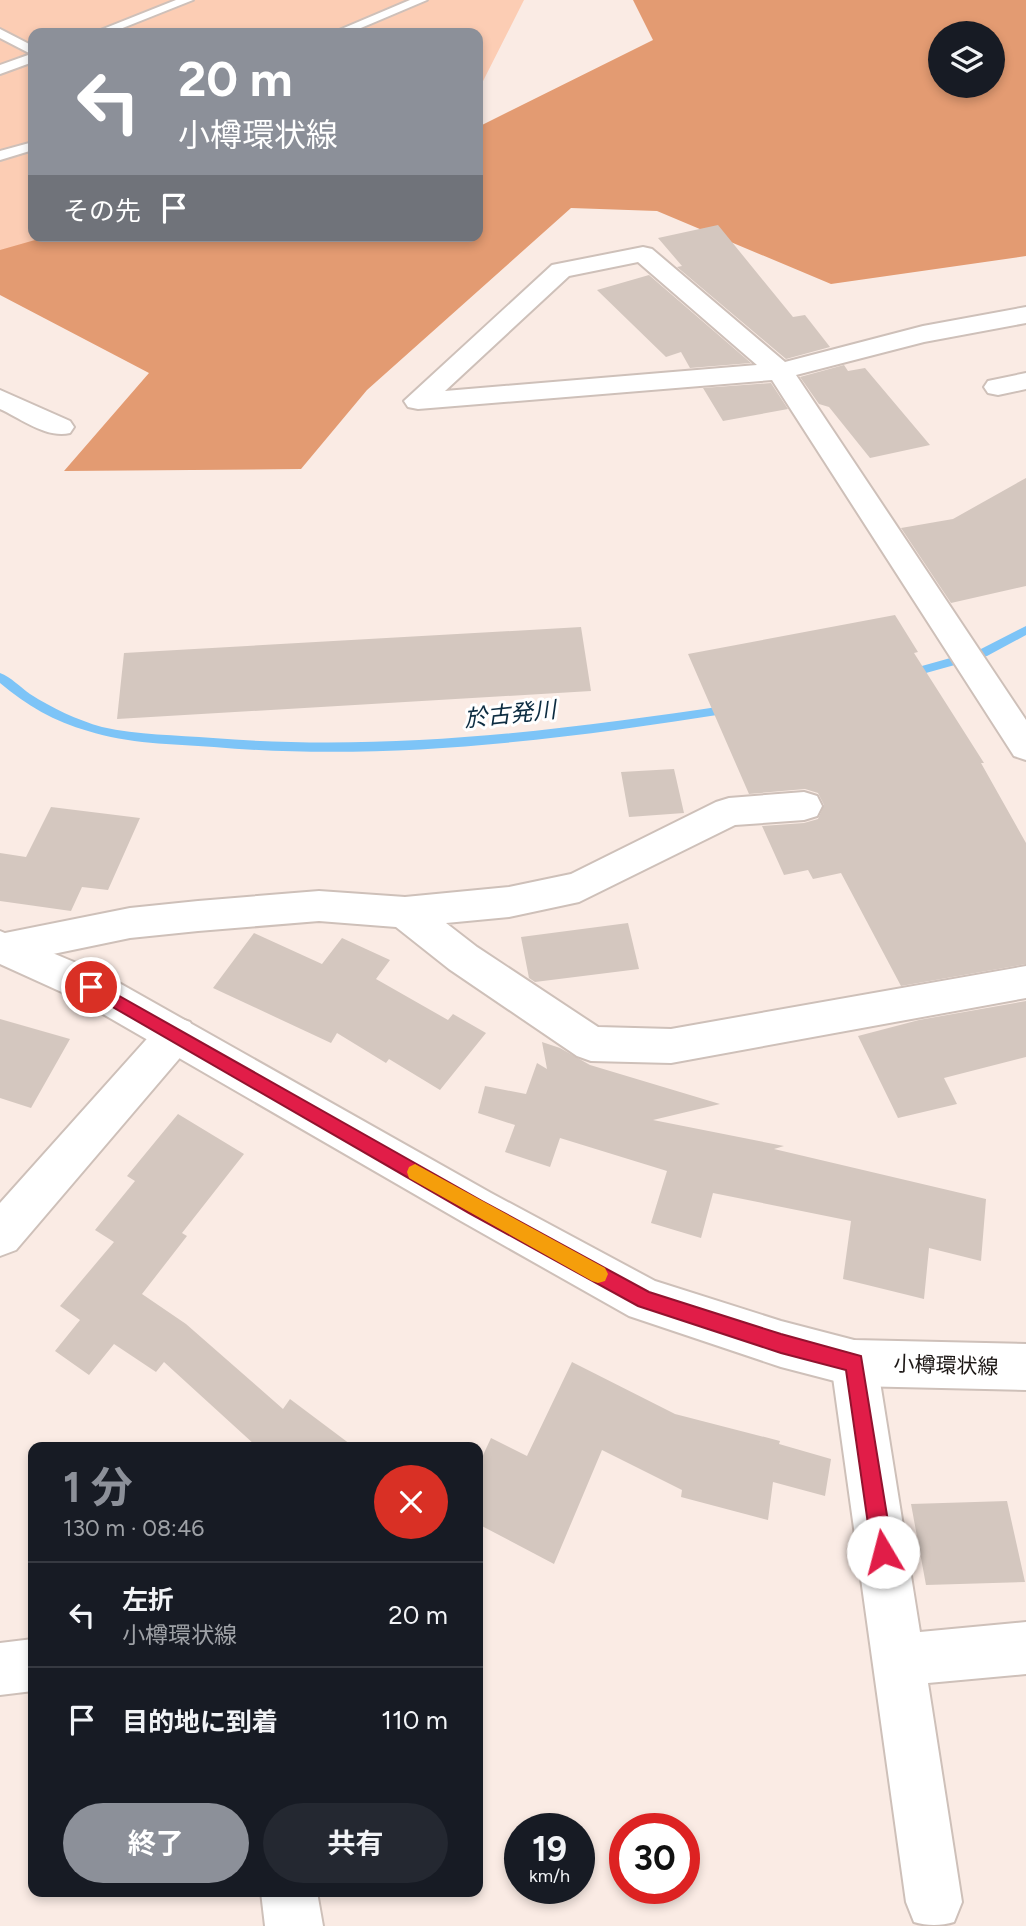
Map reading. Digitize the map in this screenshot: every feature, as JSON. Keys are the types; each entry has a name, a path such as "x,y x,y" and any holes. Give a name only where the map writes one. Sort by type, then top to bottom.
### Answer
{"street":[{"path":"1026,315 923,334 780,371 418,401 561,270 643,254 780,371 1026,747"},
{"path":"998,387 1026,381"},
{"path":"0,398 60,427"},
{"path":"3,947 130,923 198,916 319,906 405,912 509,902 579,887 729,812 804,806"},
{"path":"405,912 463,958 590,1044 671,1045 1026,982"},
{"name":"小樽環状線","path":"3,947 91,987 475,1207 645,1300 781,1344 854,1363 1026,1367"},
{"path":"0,1236 176,1034"},
{"path":"854,1363 934,1902"},
{"path":"898,1660 1026,1648"},
{"path":"0,1669 28,1666"},
{"path":"290,1897 294,1926"}],"lane":[{"path":"112,28 187,0"},
{"path":"351,28 421,0"},
{"path":"0,33 28,48"},
{"path":"0,71 28,60"},
{"path":"0,156 28,148"}],"shaded area":[{"path":"0,0 524,0 483,81 483,28 28,28 28,242 36,242 0,253"},
{"path":"633,0 1026,0 1026,256 831,284 657,211 571,208 367,390 301,469 64,471 149,373 0,295 0,250 28,242 483,242 483,125 653,40"}],"building":[{"path":"718,225 793,317 805,315 830,347 786,359 677,267 682,266 658,238"},
{"path":"649,275 751,363 690,368 681,352 666,357 597,290"},
{"path":"844,365 848,371 865,368 930,445 870,458 829,407 819,404 800,377"},
{"path":"771,383 788,409 723,421 703,388"},
{"path":"1026,478 1026,586 951,603 901,528 953,519"},
{"path":"895,615 918,652 914,653 984,763 981,763 1026,843 1026,964 901,986 841,873 813,879 808,870 784,875 762,826 804,823 818,819 824,805 818,793 805,789 749,794 688,654"},
{"path":"581,627 591,691 117,719 124,653"},
{"path":"674,769 684,813 629,817 621,772"},
{"path":"51,807 140,818 108,890 82,887 71,911 0,901 0,853 26,857"},
{"path":"628,923 639,969 535,982 529,978 521,937"},
{"path":"254,933 322,964 342,938 390,960 376,979 448,1020 453,1014 486,1033 440,1090 389,1059 386,1063 337,1033 331,1043 213,988"},
{"path":"1026,1001 1026,1057 944,1078 957,1104 898,1118 858,1036 919,1020"},
{"path":"0,1019 70,1039 31,1108 0,1098"},
{"path":"542,1042 560,1048 590,1065 720,1104 653,1120 784,1146 774,1149 986,1199 981,1261 929,1248 924,1299 843,1279 851,1221 713,1193 701,1238 651,1223 667,1171 560,1138 550,1167 505,1152 515,1125 478,1113 485,1086 526,1094 537,1063 547,1069"},
{"path":"178,1114 244,1154 182,1233 187,1236 142,1294 186,1324 283,1409 290,1399 347,1442 252,1442 164,1362 156,1372 114,1344 89,1375 55,1351 80,1320 60,1306 114,1242 95,1230 135,1181 127,1176"},
{"path":"572,1362 675,1414 780,1441 779,1444 831,1459 825,1496 773,1482 768,1520 681,1497 682,1490 602,1450 554,1564 483,1527 483,1455 491,1438 527,1456"},
{"path":"1007,1501 1025,1582 926,1585 911,1504"}],"waterway":[{"name":"於古発川","path":"908,674 983,653 1026,630"},
{"name":"於古発川","path":"0,677 48,710 102,731 259,747 394,747 462,743 596,729 730,709"}],"slow traffic":[{"path":"415,1172 598,1274"}],"route":[{"path":"91,987 475,1207 645,1300 781,1344 854,1363 883,1552"}]}
